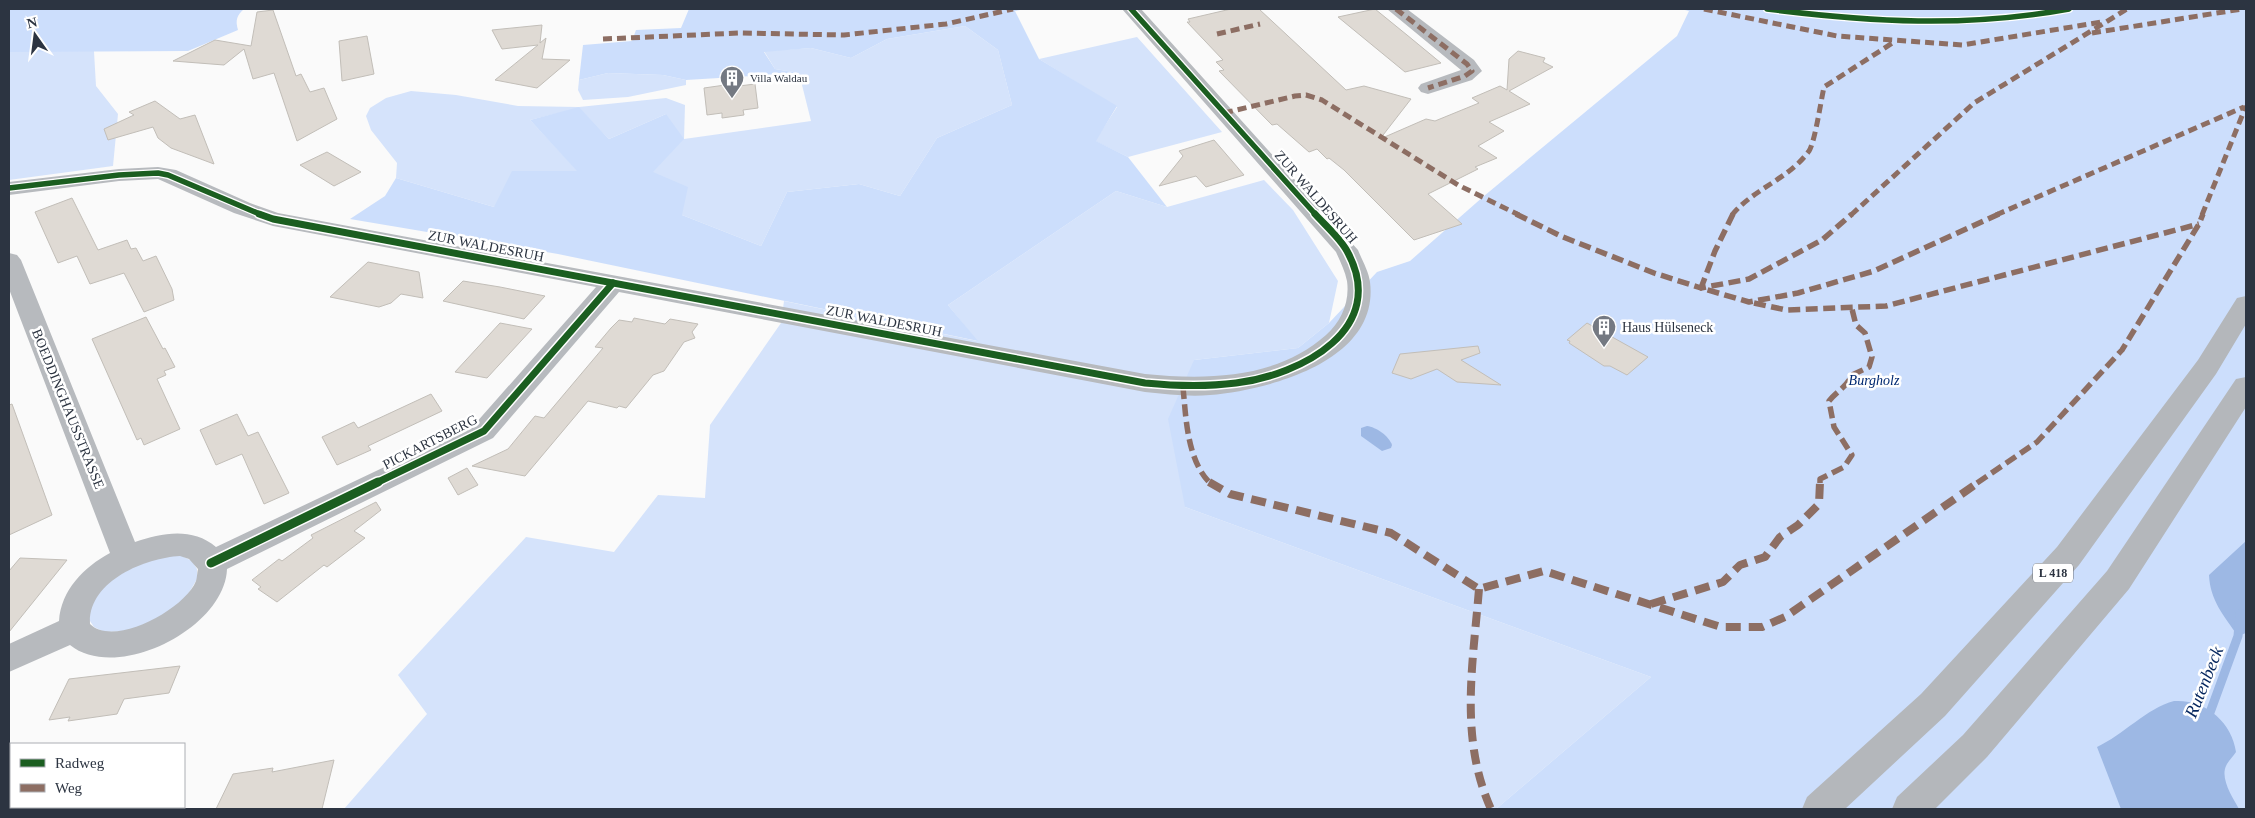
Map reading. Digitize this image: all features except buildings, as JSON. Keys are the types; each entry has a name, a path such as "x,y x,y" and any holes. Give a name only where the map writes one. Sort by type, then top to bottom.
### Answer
{"highway":[{"name":"L 418","path":"1820,809 1933,705 2068,556 2207,367 2246,304"},
{"path":"1910,809 1975,746 2118,580 2246,386"}],"street":[{"name":"ZUR WALDESRUH","path":"9,188 119,175 158,173 168,175 242,208 273,219 1146,383 1183,387 1211,386 1243,382 1300,366 1337,341 1348,327 1356,312 1359,297 1355,264 1341,243 1131,9"},
{"path":"1396,9 1466,64 1472,71 1466,76 1428,88"},
{"name":"BOEDDINGHAUSSTRASSE","path":"9,260 127,558"},
{"name":"PICKARTSBERG","path":"211,562 484,430 613,283"},
{"path":"181,544 195,547 205,553 211,562 212,576 205,593 191,609 172,624 148,636 123,644 100,644 84,639 74,628 73,614 79,599 91,584 107,570 127,558 145,550 164,545 181,544"},
{"path":"9,659 74,628"}],"shaded area":[{"path":"9,9 92,17 96,86 118,114 113,166 9,180"},
{"path":"965,26 998,50 1012,105 937,138 900,196 859,184 787,192 761,246 682,215 652,172 666,114 609,139 579,108 530,120 578,171 494,207 396,178 397,163 371,130 366,116 370,108 386,98 411,91 456,95 518,106 579,107 666,98 685,105 684,139 811,121 799,73 775,69 764,51 811,48 851,58 887,39"},
{"path":"1137,37 1222,132 1128,157 1095,141 1117,107 1039,59"},
{"path":"608,73 663,75 686,80 686,85 628,97 583,100 578,90 579,80"},
{"path":"1264,180 1293,210 1338,281 1329,323 1298,348 1194,360 1185,507 1651,677 1496,809 344,809 427,714 398,675 526,537 614,552 658,495 705,498 710,425 781,323 784,301 977,341 948,305 1116,191 1167,207"},
{"path":"1367,426 1382,432 1392,445 1391,448 1382,451 1361,436 1361,428"},
{"path":"2246,541 2246,633 2238,636 2215,600 2209,575"},
{"path":"168,555 182,556 192,561 197,569 197,579 183,603 136,631 104,632 94,627 88,618 95,594 120,571"},
{"path":"2174,701 2185,701 2206,708 2223,722 2229,731 2236,752 2226,766 2225,777 2228,788 2239,809 2121,809 2097,747 2154,709"}],"green space":[{"path":"9,9 244,9 237,18 238,30 188,51 9,52"},
{"path":"689,9 1025,9 1015,11 1039,59 1117,106 1096,141 1128,157 1167,207 1116,191 948,305 978,341 558,254 350,219 385,196 396,178 494,207 512,171 577,171 530,120 579,107 609,139 666,114 684,139 653,172 688,187 682,215 761,246 787,192 859,184 900,196 937,138 1012,105 998,50 965,26 887,39 851,58 811,48 764,52 775,69 799,73 686,80 663,75 608,73 579,80 583,45 632,41 636,30 681,28"},
{"name":"Burgholz","path":"1681,9 2246,9 2246,809 1496,809 1651,677 1185,507 1168,419 1194,360 1298,348 1329,323 1377,272 1410,261 1484,196 1677,36 1689,11"}],"waterway":[{"name":"Rutenbeck","path":"2208,718 2238,636 2240,614 2246,615"}],"marked path":[{"path":"603,39 740,33 844,35 946,24 1013,9"},
{"path":"1396,9 1467,64 1472,71 1465,76 1428,88"},
{"path":"1704,9 1766,20 1837,36 1962,45 2102,22"},
{"path":"1224,113 1295,96 1306,95 1322,100 1458,185 1563,237 1654,273 1701,288 1749,279 1822,240 1892,179 1974,103 2127,9"},
{"path":"2092,33 2242,9"},
{"path":"1217,34 1260,24"},
{"path":"1894,42 1824,87 1810,150 1777,181 1746,200 1733,214 1715,251 1701,288 1749,302 1798,293 1874,271 1946,237 2244,107"},
{"path":"1183,387 1190,440 1198,467 1213,486 1230,494 1391,533 1479,589 1544,571 1721,627 1762,627 1785,617 2037,442 2122,350 2199,224 2246,106"},
{"path":"1754,303 1786,310 1886,306 2199,224"},
{"path":"1651,604 1723,582 1740,565 1765,557 1780,537 1798,525 1819,504 1820,479 1844,467 1852,455 1834,427 1829,401 1836,392 1847,386 1852,375 1869,367 1872,357 1865,333 1856,325 1852,309"},
{"path":"1479,589 1472,672 1471,731 1474,759 1481,786 1491,809"}],"cycle path":[{"path":"9,188 119,175 158,173 168,175 242,208 273,219 1145,383 1194,387 1238,383 1268,376 1298,365 1324,351 1345,332 1357,309 1359,282 1347,250 1131,9"},
{"path":"1767,9 1842,18 1918,22 1994,20 2032,16 2069,9"},
{"path":"211,563 484,431 613,283"}],"place":[{"name":"Villa Waldau","path":"732,99"},
{"name":"Haus Hülseneck","path":"1604,348"}]}
